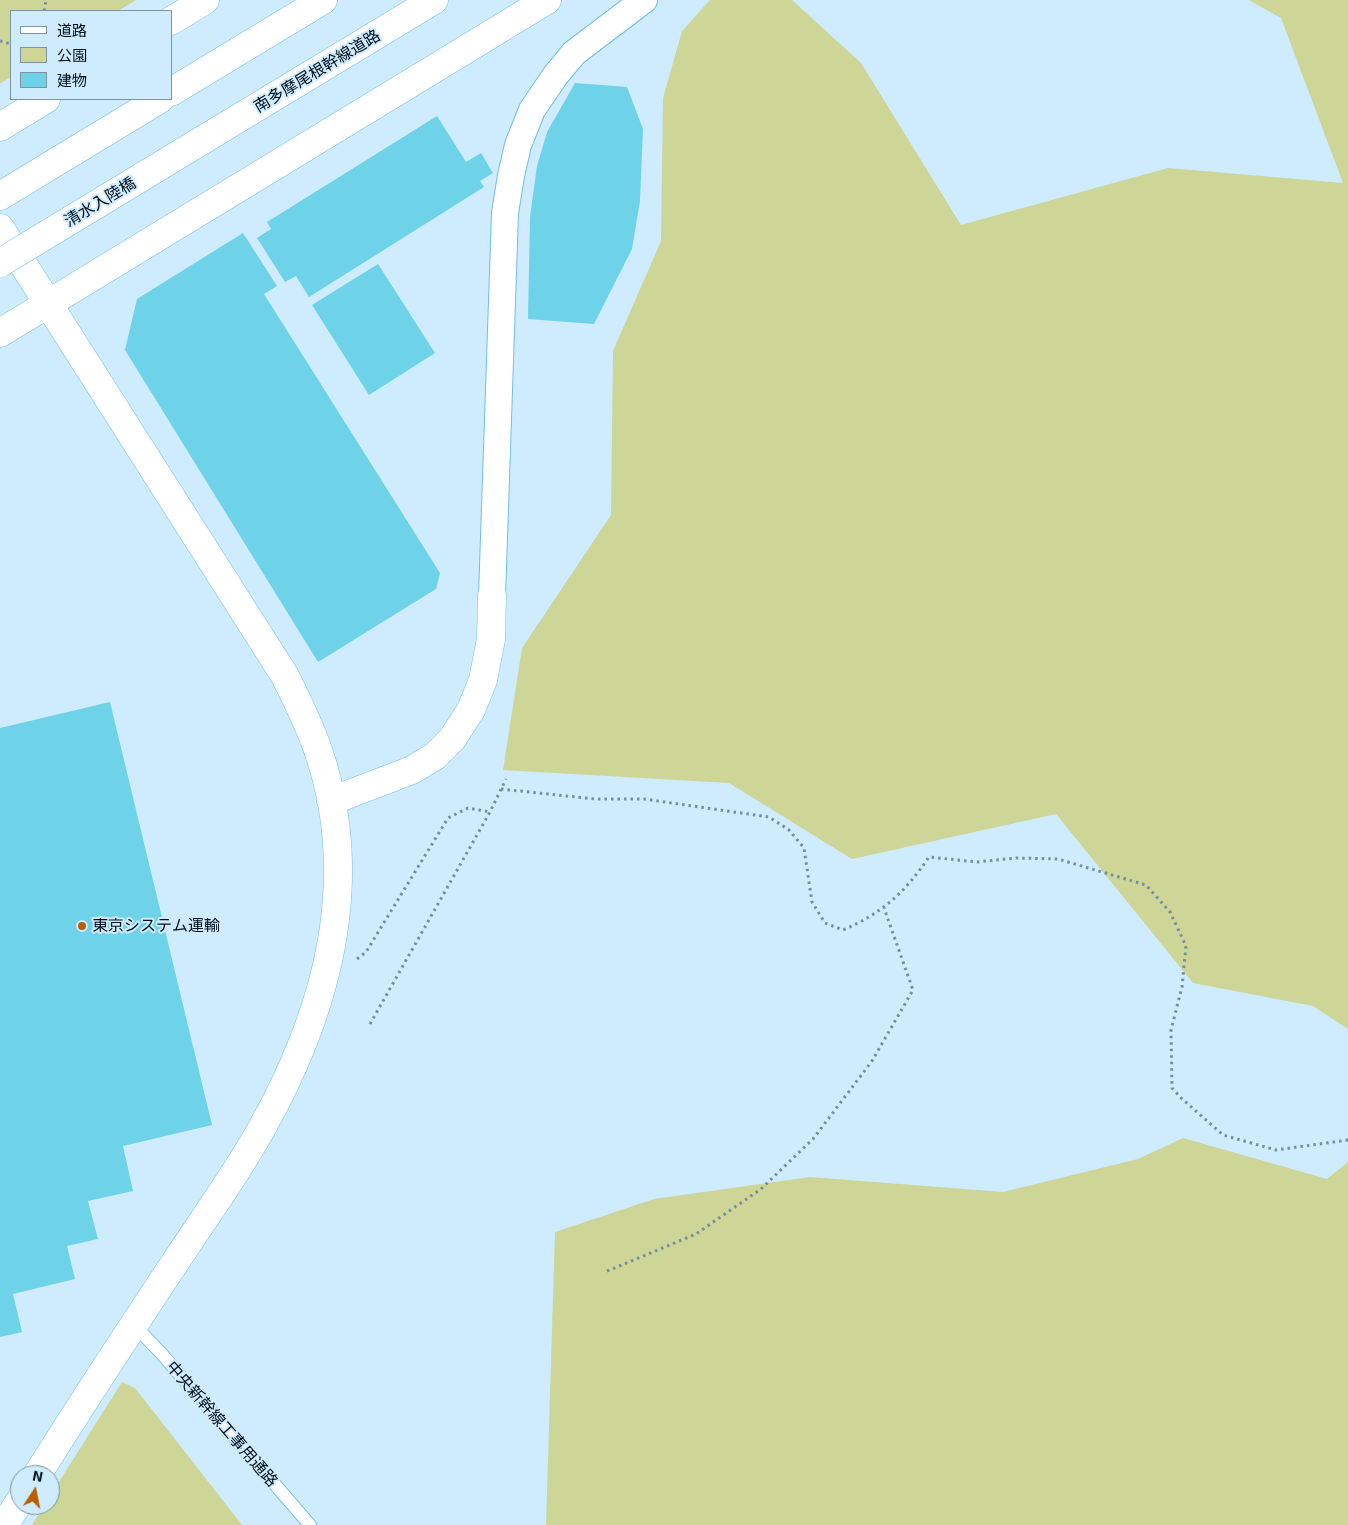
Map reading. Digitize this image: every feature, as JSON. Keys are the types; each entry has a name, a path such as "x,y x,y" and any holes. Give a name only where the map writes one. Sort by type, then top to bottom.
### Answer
{"main road":[{"path":"172,20 205,0"},
{"path":"172,91 323,0"},
{"name":"南多摩尾根幹線道路","path":"201,141 434,0"},
{"path":"0,333 547,0"},
{"path":"0,127 44,100"},
{"path":"0,196 158,100"},
{"name":"清水入陸橋","path":"0,264 201,141"},
{"path":"0,228 285,676 303,713 318,751 332,801 338,842 338,901 323,986 306,1036 291,1071 269,1116 221,1193 133,1324 42,1465"},
{"path":"332,801 412,770 435,756 452,738 472,710 483,680 491,639 492,596"}],"street":[{"path":"492,596 505,213 510,176 516,152 532,110 555,76 574,53 644,0"}],"lane":[{"name":"中央新幹線工事用通路","path":"133,1324 161,1353 310,1525"}],"path":[{"path":"370,1024 490,812 506,779"},
{"path":"501,789 595,799 644,799 769,818 789,830 804,848 812,902 825,923 843,930 864,921 884,908 912,881 930,857 977,862 1016,858 1058,859 1146,885 1170,912 1186,946 1182,987 1171,1030 1172,1088 1223,1135 1276,1150 1348,1140"},
{"path":"323,986 366,952 448,818 468,808 490,812"},
{"path":"607,1272 696,1234 761,1189 813,1139 872,1061 913,990 884,908"}],"green space":[{"path":"0,0 136,0 120,10 10,10 10,78 0,83"},
{"path":"710,0 792,0 861,63 961,225 1168,168 1343,183 1281,18 1249,0 1348,0 1348,1029 1313,1006 1193,983 1056,814 852,859 729,783 503,770 522,648 611,515 613,351 661,241 663,98 682,31"},
{"path":"1183,1138 1327,1179 1348,1162 1348,1525 546,1525 555,1232 654,1199 810,1177 1003,1192 1138,1159"},
{"path":"122,1382 135,1388 242,1525 32,1525 38,1515 60,1515 60,1480"}],"building":[{"path":"575,83 627,87 643,129 640,201 632,249 594,324 528,319 530,217 537,166 547,132"},
{"path":"437,116 466,162 481,153 493,173 480,181 484,187 309,297 296,276 285,282 257,238 271,229 267,222"},
{"path":"243,233 277,286 264,294 440,573 436,589 318,662 125,350 137,299"},
{"path":"378,264 435,353 369,395 312,305"},
{"name":"東京システム運輸","path":"110,702 212,1125 123,1146 133,1191 88,1201 98,1239 67,1246 75,1279 13,1294 22,1332 0,1337 0,728"}],"place":[{"name":"東京システム運輸","path":"82,926"}]}
